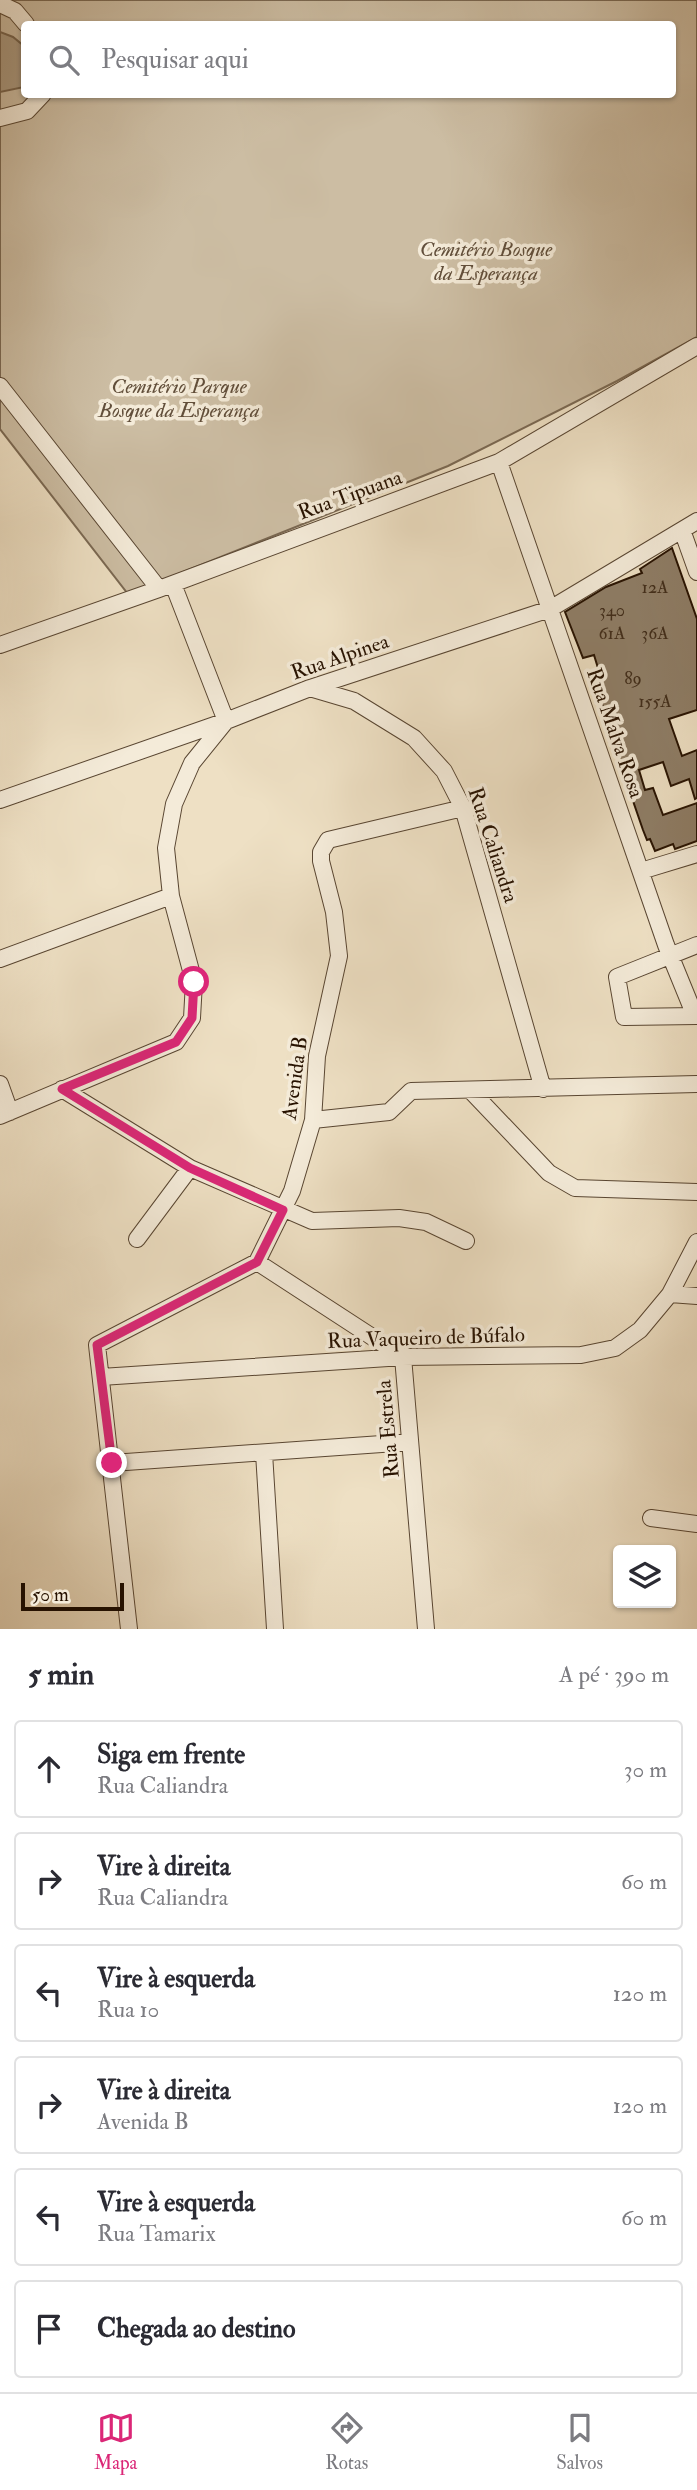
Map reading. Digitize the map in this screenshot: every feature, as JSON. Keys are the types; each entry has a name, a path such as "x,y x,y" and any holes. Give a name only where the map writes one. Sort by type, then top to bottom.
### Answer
{"street":[{"path":"0,4 15,11 23,21"},
{"path":"0,118 27,111 39,98"},
{"name":"Rua Tipuana","path":"0,645 499,461 697,346"},
{"path":"0,386 166,586 226,721 192,763 174,804 166,848 171,896 194,982 192,1018 176,1042 5,1114 0,1084"},
{"name":"Rua Malva Rosa","path":"499,461 670,954 696,1016"},
{"name":"Rua Alpinea","path":"0,800 226,721 310,688 550,609 697,521"},
{"path":"682,530 697,572"},
{"name":"Rua Caliandra","path":"310,688 354,701 414,738 444,771 463,808 543,1089"},
{"name":"Avenida B","path":"257,1262 292,1191 313,1120 317,1056 339,956 334,912 321,852 328,841 463,808"},
{"path":"641,871 697,854"},
{"path":"0,959 171,896"},
{"path":"696,1016 624,1017 617,977 697,944"},
{"path":"313,1120 389,1112 411,1091 697,1084"},
{"path":"62,1089 190,1168 312,1221 398,1218 426,1222 466,1241"},
{"path":"471,1091 549,1173 575,1188 697,1192"},
{"path":"137,1239 190,1168"},
{"name":"Rua Vaqueiro de Búfalo","path":"101,1377 403,1357 581,1355 615,1348 640,1330 670,1294 697,1242"},
{"path":"129,1629 97,1345 257,1262"},
{"name":"Rua Estrela","path":"257,1262 403,1357 426,1629"},
{"path":"670,1294 697,1296"},
{"path":"112,1463 410,1442"},
{"path":"264,1453 275,1629"},
{"path":"651,1518 697,1524"}],"green space":[{"path":"0,0 697,0 697,337 617,381 448,466 128,594 0,429"}],"shaded area":[{"path":"0,32 21,44 21,88 0,92"}],"building":[{"path":"672,548 697,619 697,710 669,719 682,756 697,750 697,798 695,799 689,779 671,786 663,762 639,770 645,790 653,788 663,815 697,803 697,841 675,849 673,844 655,851 643,830 602,711 604,710 594,681 601,678 594,655 583,658 565,612 606,587 642,573 640,569"}],"route":[{"path":"112,1463 97,1345 257,1262 283,1210 190,1168 62,1089 176,1042 192,1018 194,982"}],"park label":[{"name":"Cemitério Bosque da Esperança","path":"486,261"},
{"name":"Cemitério Parque Bosque da Esperança","path":"179,398"}]}
